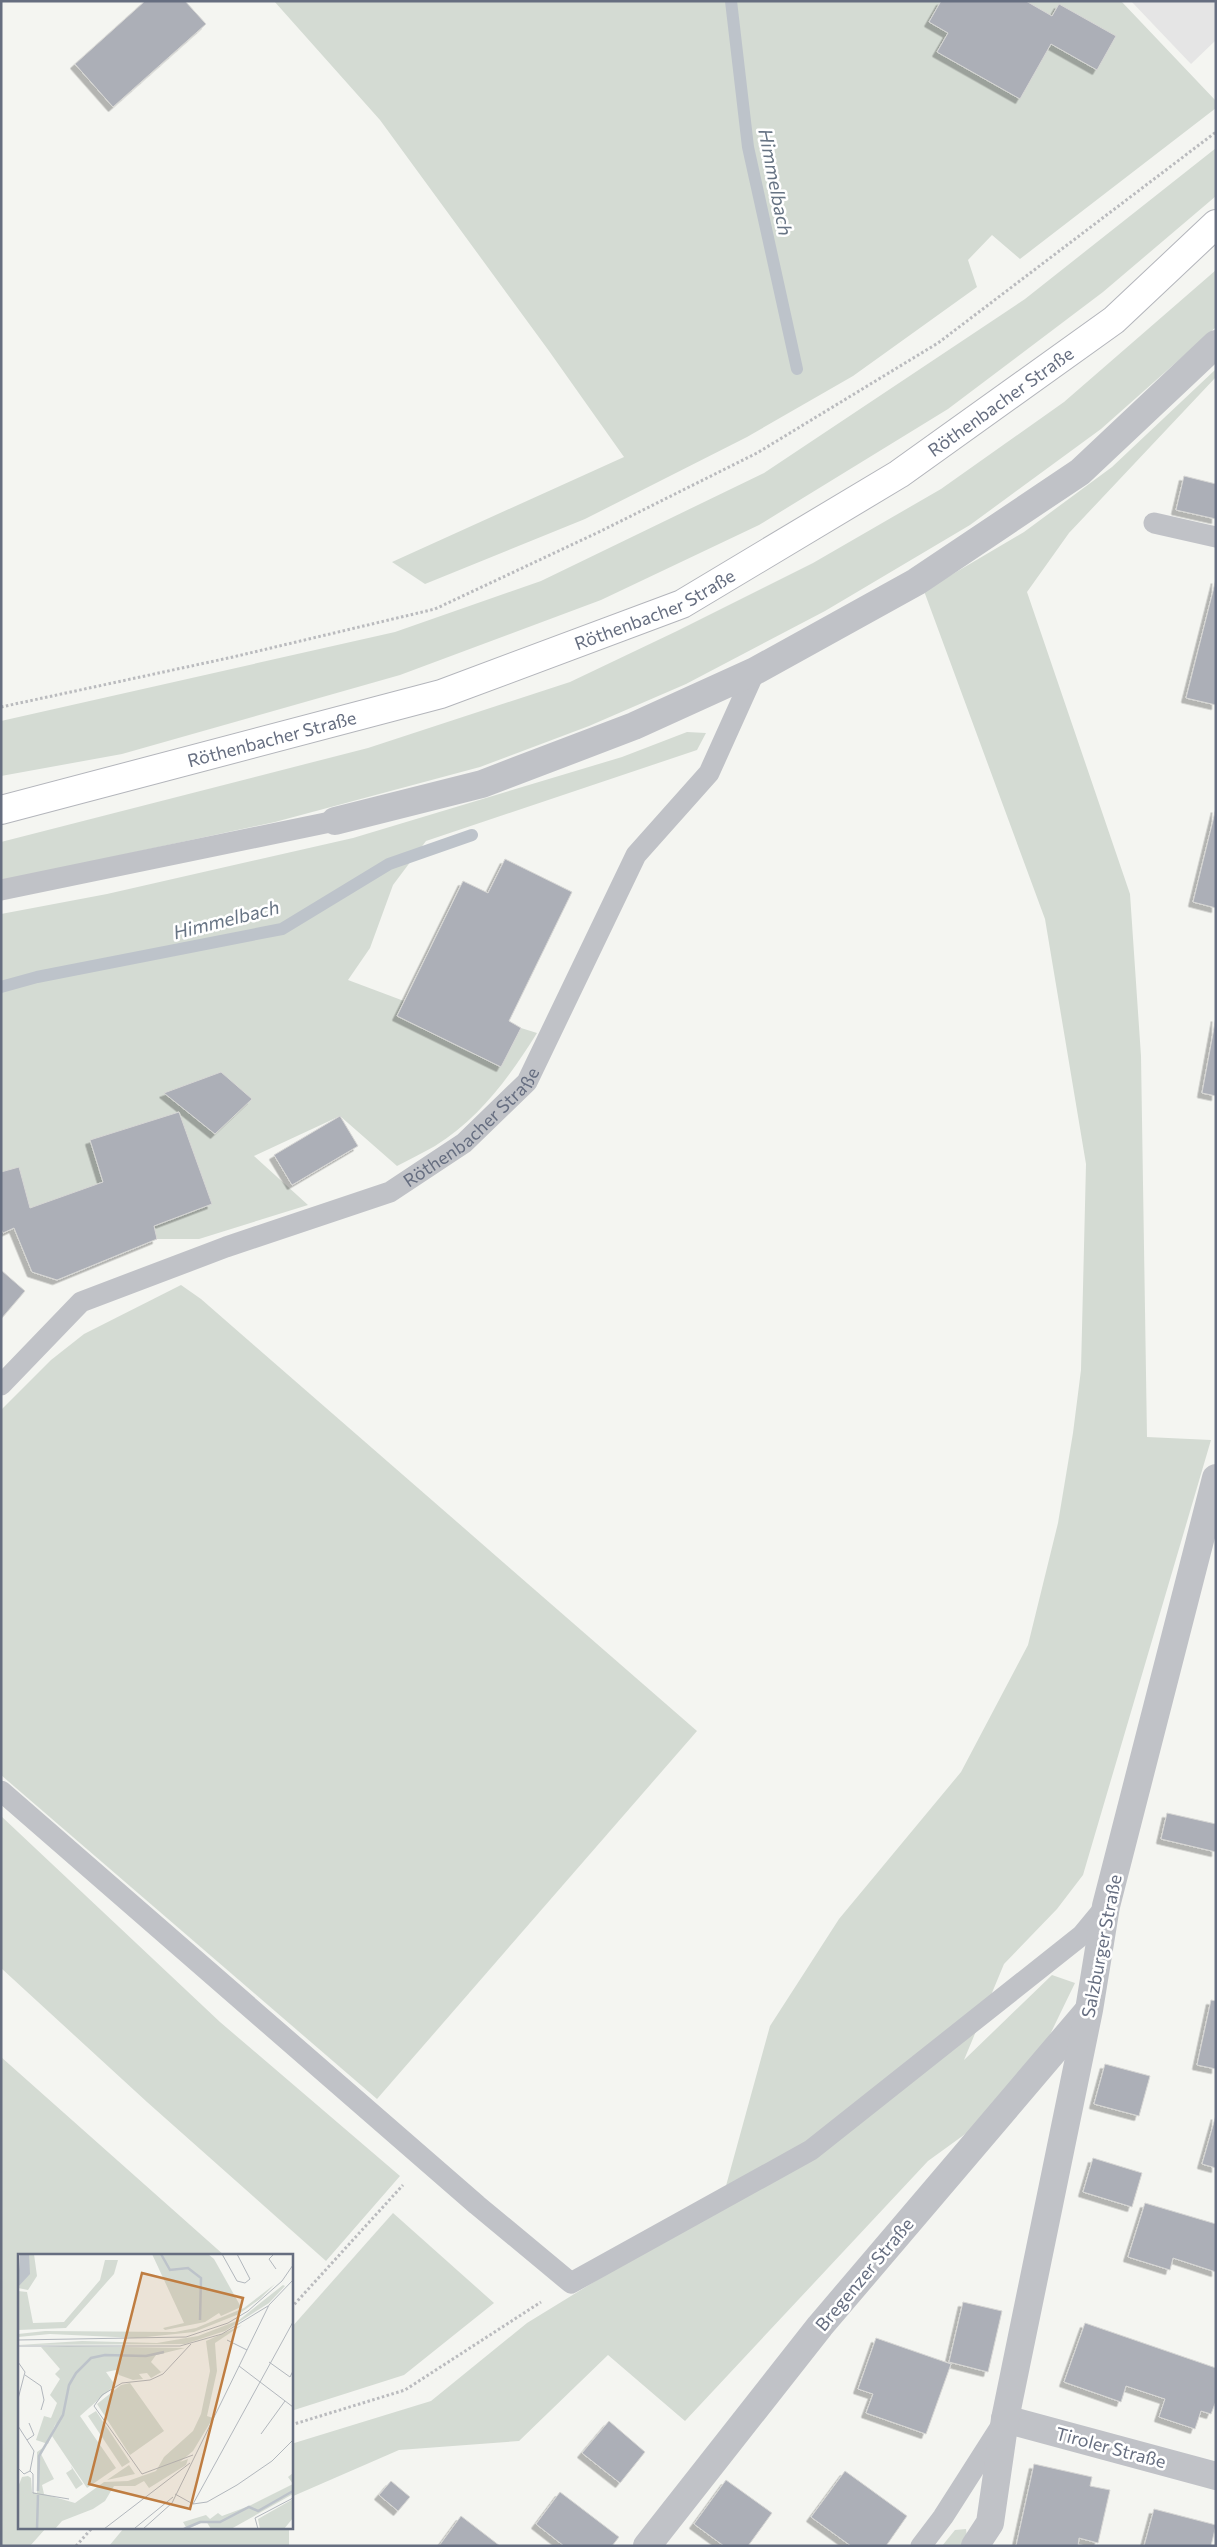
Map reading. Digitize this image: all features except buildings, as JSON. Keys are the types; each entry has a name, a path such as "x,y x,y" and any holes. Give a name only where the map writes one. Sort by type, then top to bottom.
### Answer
{"main road":[{"name":"Röthenbacher Straße","path":"1,810 441,694 682,604 907,468 1114,320 1216,224"}],"street":[{"path":"335,821 482,784 634,726 755,671 916,582 1080,472 1216,344"},
{"name":"Salzburger Straße","path":"975,2546 990,2523 1005,2419 1089,2010 1106,1906 1216,1478"},
{"name":"Bregenzer Straße","path":"647,2546 820,2326 1089,2010"},
{"name":"Tiroler Straße","path":"1005,2419 1216,2476"}],"lane":[{"path":"1154,523 1216,537"},
{"name":"Röthenbacher Straße","path":"1,1384 81,1302 226,1247 390,1192 464,1143 527,1082 636,856 709,773 755,671"},
{"path":"1,890 335,821"},
{"path":"1,1791 425,2160 570,2283 811,2150 1082,1935 1106,1906"},
{"name":"Salzburger Straße","path":"921,2546 944,2517 1005,2419"}],"path":[{"path":"1,707 233,657 434,609 601,531 757,453 938,343 1216,132"},
{"path":"292,2307 425,2160"},
{"path":"292,2425 405,2390 570,2283"},
{"path":"76,2546 90,2530"}],"shaded area":[{"path":"274,1 1121,1 1216,101 1216,108 1020,259 992,235 968,260 977,287 853,376 747,437 585,519 425,584 392,562 624,457 380,120"},
{"path":"1131,1 1216,1 1216,40 1191,64"},
{"path":"1216,148 1216,196 1103,292 948,409 759,525 601,600 400,675 122,754 1,776 1,721 395,632 541,581 764,473 1025,299"},
{"path":"1216,270 1216,327 1101,429 970,525 825,611 686,684 589,726 480,767 275,822 1,881 1,842 368,748 570,682 813,563 941,489 1064,402"},
{"path":"1216,369 1216,377 1069,533 1027,592 1130,894 1141,1056 1147,1437 1211,1440 1083,1875 1057,1909 1004,1964 964,2060 1052,1975 1075,1983 1043,2049 997,2111 928,2161 685,2421 608,2355 519,2441 399,2450 292,2497 292,2444 431,2401 527,2323 721,2204 770,2026 839,1919 961,1772 1028,1645 1058,1523 1081,1370 1086,1164 1045,919 924,591 1024,532 1112,467"},
{"path":"687,732 706,733 697,750 426,841 393,885 370,948 348,980 404,1001 397,1016 501,1067 521,1028 537,1033 493,1095 466,1123 435,1146 397,1166 340,1116 254,1156 308,1205 199,1239 157,1239 153,1226 29,1222 1,1194 1,914 107,894 353,838 622,757"},
{"path":"181,1285 201,1299 697,1731 377,2099 1,1775 1,1410 51,1360 84,1334"},
{"path":"1,1816 220,2022 400,2176 326,2261 147,2102 1,1968"},
{"path":"1,2057 223,2254 18,2254 18,2530 44,2530 30,2546 1,2546"},
{"path":"393,2213 494,2303 404,2375 292,2411 292,2327"},
{"path":"966,2529 967,2537 962,2546 942,2546 955,2530"},
{"path":"122,2530 289,2530 289,2546 109,2546"}],"waterway":[{"name":"Himmelbach","path":"731,1 748,147 797,369"},
{"name":"Himmelbach","path":"1,987 37,977 282,929 389,864 472,835"}]}
